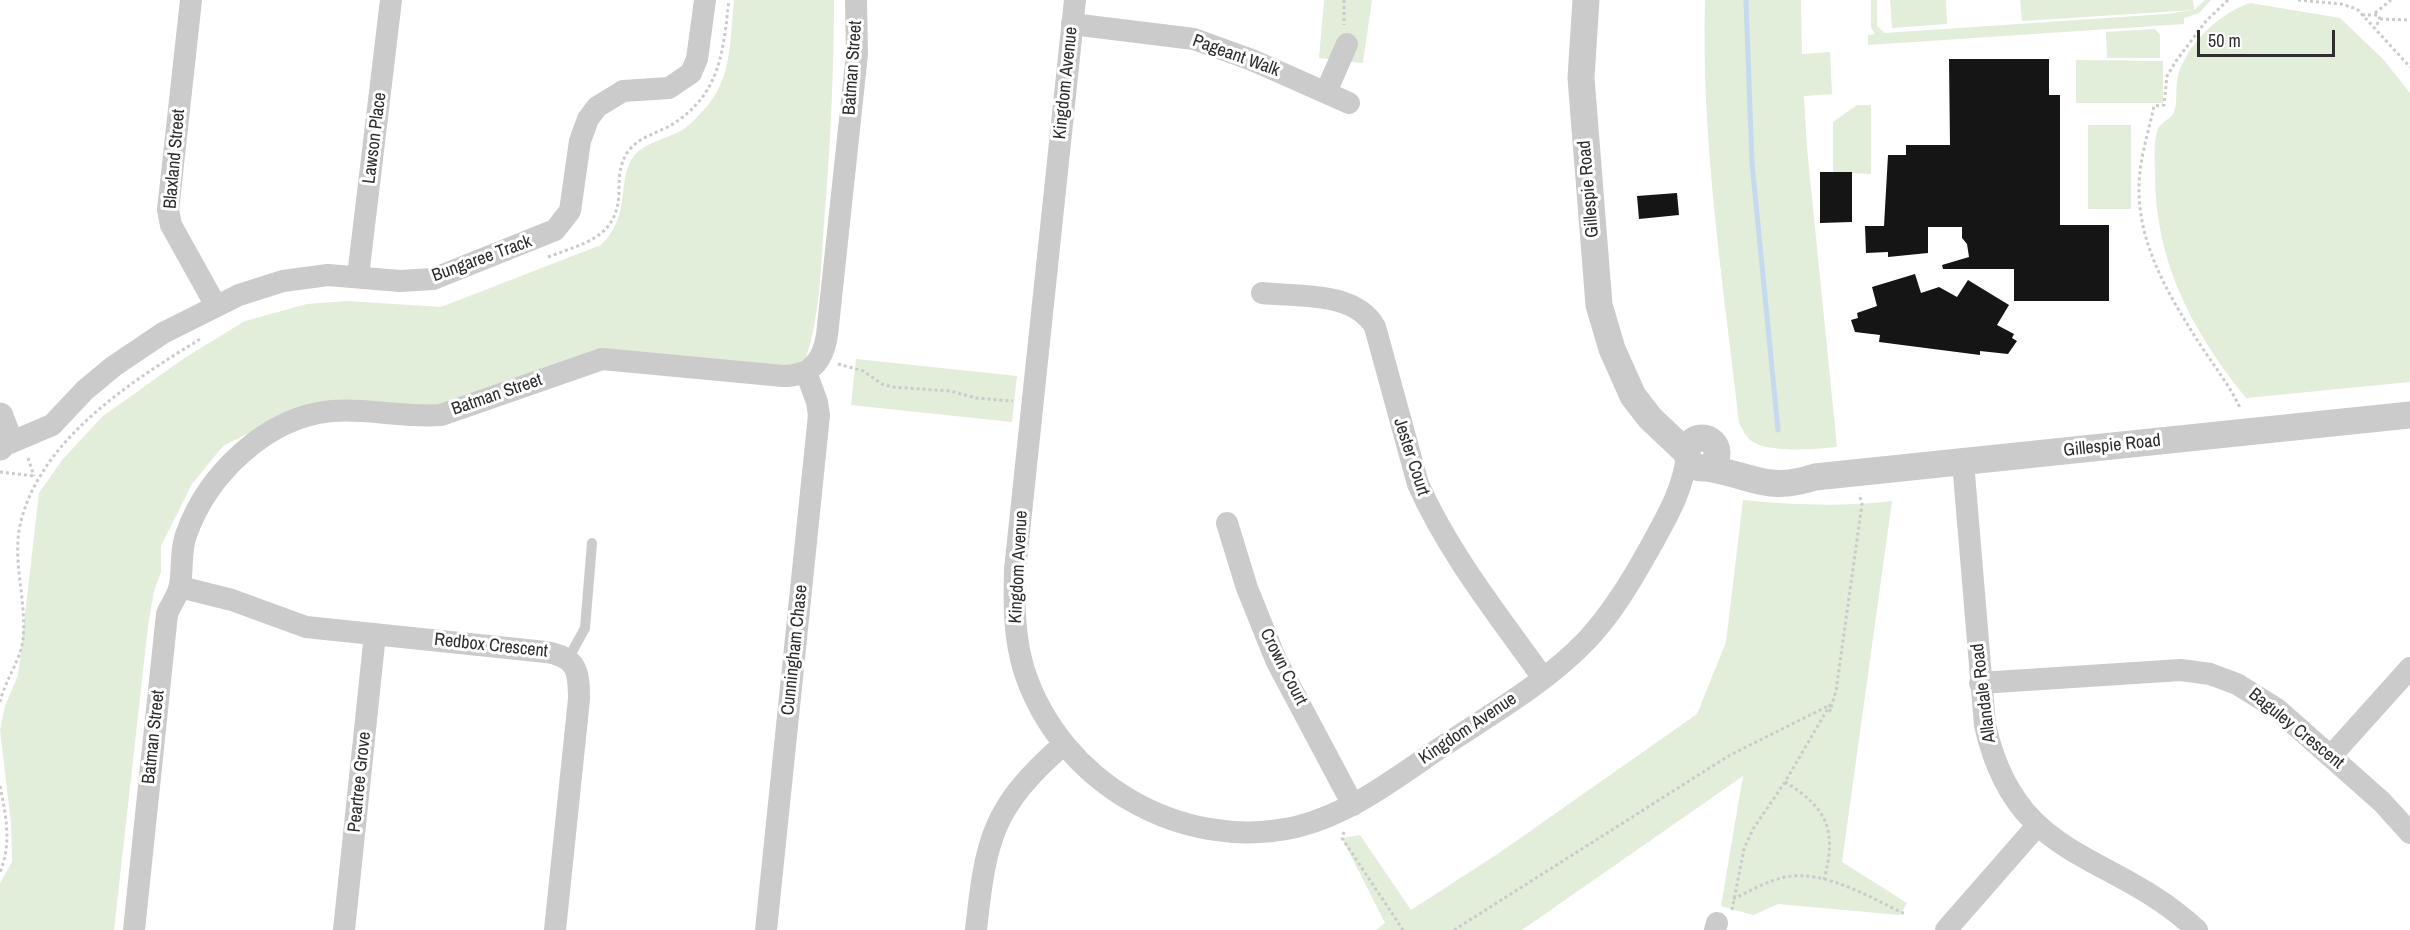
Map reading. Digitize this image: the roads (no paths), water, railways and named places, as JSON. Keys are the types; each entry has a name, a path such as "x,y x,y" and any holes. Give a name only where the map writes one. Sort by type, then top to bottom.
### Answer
{"street":[{"name":"Blaxland Street","path":"191,0 168,210 171,225 216,306"},
{"name":"Lawson Place","path":"358,276 392,0"},
{"name":"Bungaree Track","path":"0,447 52,425 65,414 85,390 114,366 163,333 239,295 284,281 328,275 400,281 433,279 528,243 555,230 570,211 580,141 588,119 597,107 623,91 669,88 691,73 697,59 705,0"},
{"name":"Batman Street","path":"134,930 167,614 180,587 182,553 186,536 193,518 219,478 256,440 309,415 356,410 399,415 441,415 602,359 783,376 814,366 827,335 857,54 856,0"},
{"name":"Kingdom Avenue","path":"1075,0 1015,570 1014,618 1017,643 1034,695 1064,744 1088,770 1127,799 1151,812 1200,827 1246,832 1294,827 1353,805 1543,678 1586,641 1622,597 1700,455"},
{"name":"Gillespie Road","path":"1586,0 1581,78 1599,305 1611,349 1633,396 1650,418 1700,455 1742,461 1815,477 2410,415"},
{"name":"Pageant Walk","path":"1072,24 1194,39 1252,60 1349,103"},
{"path":"1326,92 1347,44"},
{"name":"Jester Court","path":"1262,294 1344,302 1362,310 1370,317 1375,327 1418,484 1429,509 1445,538 1543,678"},
{"name":"Cunningham Chase","path":"766,930 819,415 814,366"},
{"path":"0,447 6,432 0,417 25,420 65,414"},
{"name":"Allandale Road","path":"1963,462 1980,683 1985,725 1994,763 2017,803 2036,827 2063,846 2162,901 2198,930"},
{"name":"Crown Court","path":"1227,523 1247,588 1267,639 1353,805"},
{"name":"Redbox Crescent","path":"180,587 232,600 291,623 546,652 568,659 577,670 579,699 555,930"},
{"name":"Peartree Grove","path":"344,930 375,633"},
{"path":"2331,756 2410,668"},
{"name":"Baguley Crescent","path":"1980,683 2148,670 2181,670 2210,674 2258,695 2382,802 2410,833"},
{"path":"976,930 981,878 992,834 1016,793 1033,773 1064,744"},
{"path":"1946,930 2036,827"}],"lane":[{"path":"568,659 582,637 586,621 592,543"}],"waterway":[{"path":"1746,0 1752,163 1778,430"}]}
